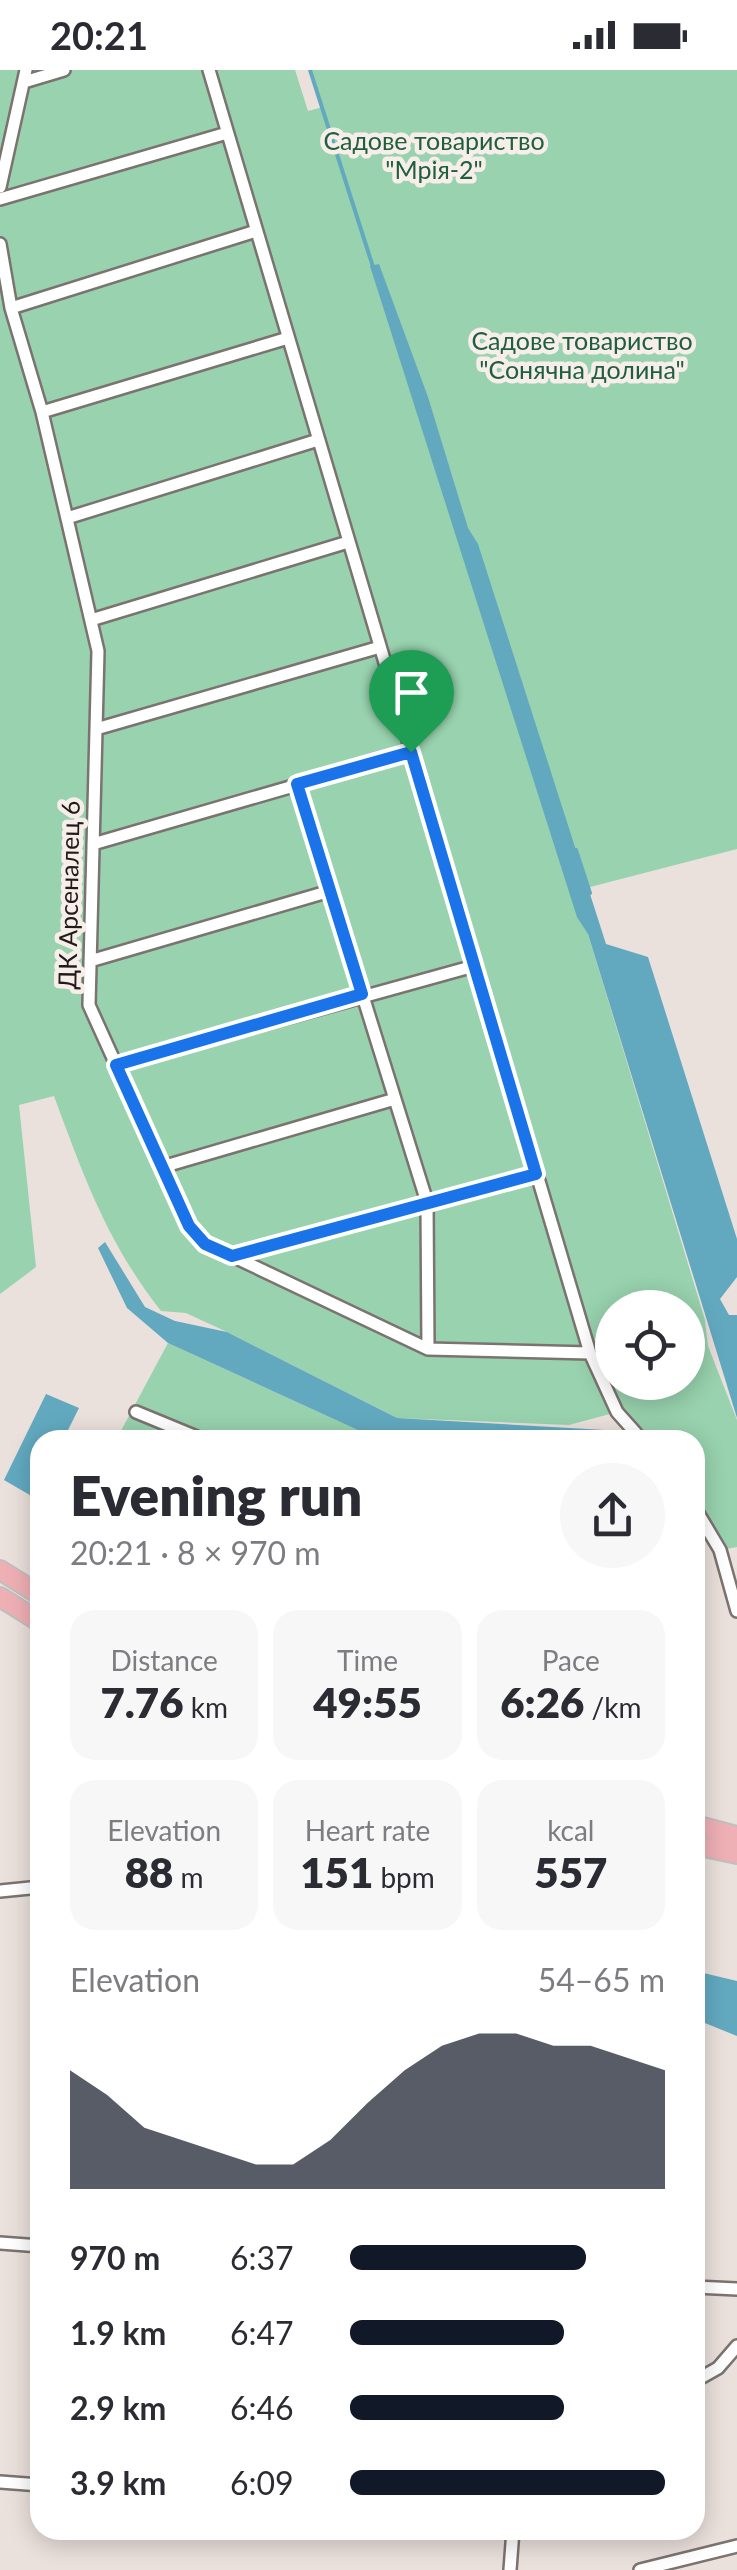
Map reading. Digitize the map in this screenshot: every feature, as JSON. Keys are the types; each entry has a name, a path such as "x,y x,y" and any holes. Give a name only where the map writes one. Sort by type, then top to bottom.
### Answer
{"main road":[{"path":"0,1570 30,1588"},
{"path":"0,1597 30,1616"},
{"path":"705,1826 736,1831"},
{"path":"705,1847 737,1854"}],"street":[{"path":"0,187 25,76 64,70"},
{"path":"208,70 590,1353 618,1412 633,1430"},
{"path":"0,199 227,132"},
{"path":"11,308 256,231"},
{"name":"ДК Арсеналец 6","path":"0,244 11,308 42,412 98,651 89,1005 189,1226 205,1244 428,1349 590,1353"},
{"path":"42,412 288,338"},
{"path":"67,518 318,440"},
{"path":"91,620 348,542"},
{"path":"96,729 380,647"},
{"path":"93,844 411,752"},
{"path":"297,784 427,1202 428,1349"},
{"path":"90,962 330,891"},
{"path":"116,1065 474,966"},
{"path":"162,1166 395,1099"},
{"path":"232,1256 536,1174"},
{"path":"136,1412 180,1430"},
{"path":"705,1532 720,1550 737,1611"},
{"path":"0,1891 30,1889"},
{"path":"0,2243 30,2245"},
{"path":"705,2287 737,2289"},
{"path":"705,2375 718,2368 737,2346"},
{"path":"0,2482 30,2484"},
{"path":"510,2570 512,2540"},
{"path":"640,2570 737,2546"}],"green space":[{"path":"0,70 295,70 308,111 323,107 311,70 737,70 737,849 590,887 588,934 696,1290 595,1290 595,1400 705,1400 705,1320 708,1346 737,1420 737,1547 720,1550 705,1525 705,1430 633,1430 617,1412 569,1425 397,1418 186,1313 161,1311 111,1234 54,1096 19,1105 36,1267 0,1294"},
{"path":"168,1343 358,1430 121,1430"}],"water":[{"path":"379,264 428,397 606,944 648,957 737,1239 737,1277 720,1299 729,1315 737,1315 737,1418 705,1314 705,1290 698,1290 588,934 577,917 370,266"},
{"path":"105,1242 145,1307 175,1321 227,1332 397,1418 605,1430 358,1430 168,1343 127,1308 98,1248"},
{"path":"46,1394 79,1408 68,1430 30,1430 30,1495 4,1480"},
{"path":"705,1973 737,1981 737,2036 705,2023"}],"waterway":[{"path":"310,70 374,270"},
{"path":"576,850 590,893"}],"route":[{"path":"411,752 536,1174 232,1256 205,1244 189,1226 116,1065 362,994 297,784 411,752"}],"park label":[{"name":"Садове товариство \"Мрія-2\"","path":"434,156"},
{"name":"Садове товариство \"Сонячна долина\"","path":"582,356"}]}
